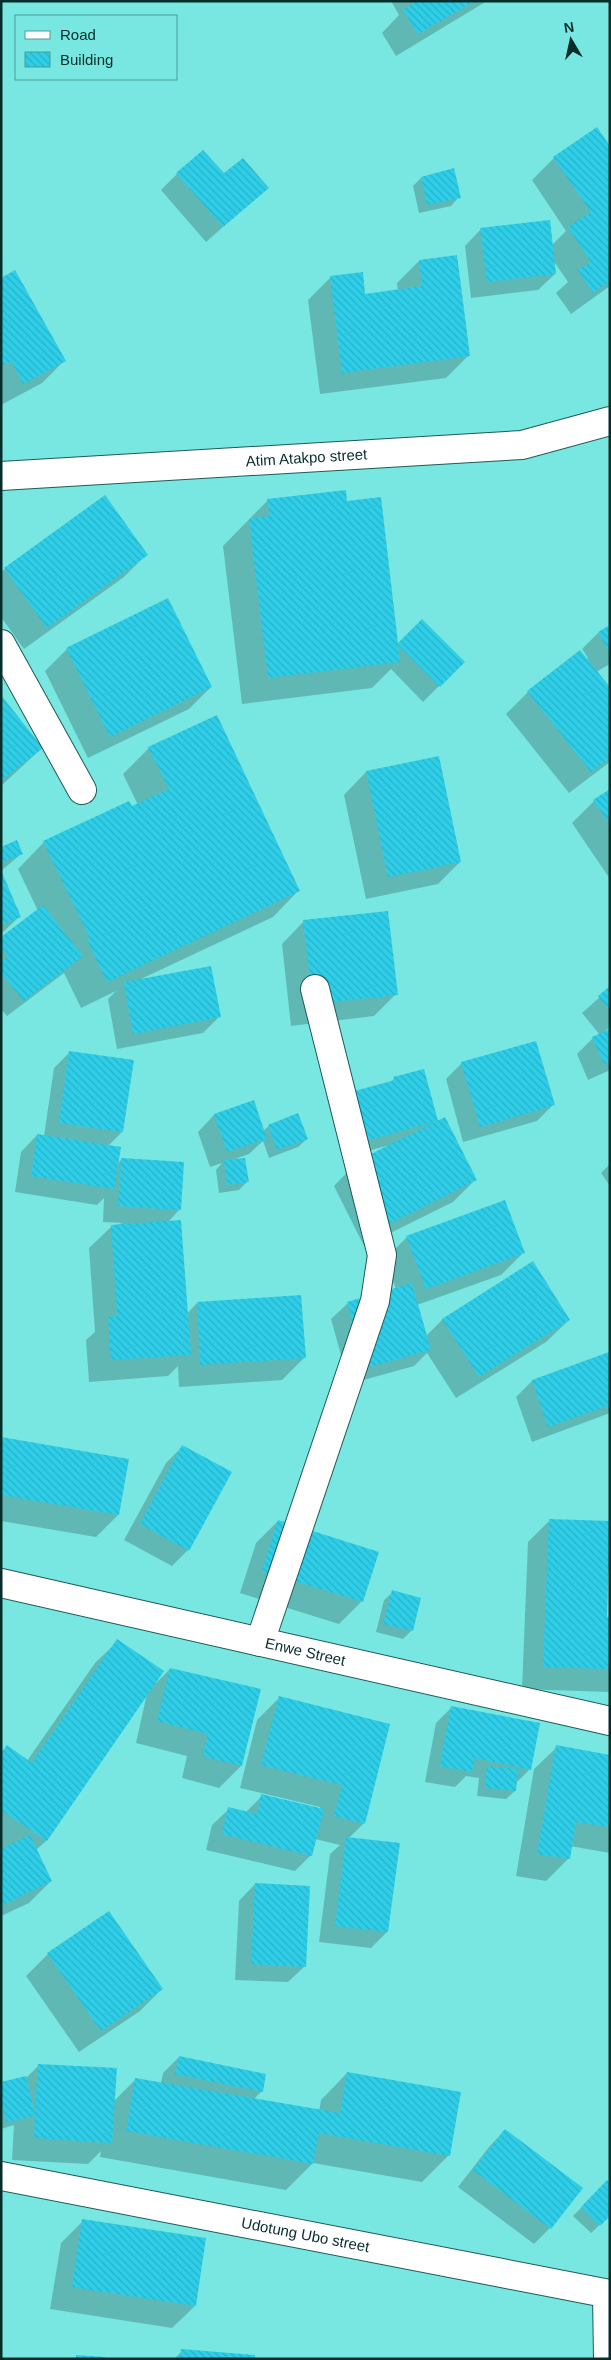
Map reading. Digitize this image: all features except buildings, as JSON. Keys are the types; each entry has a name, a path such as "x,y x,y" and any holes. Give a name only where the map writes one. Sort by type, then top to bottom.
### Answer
{"street":[{"name":"Atim Atakpo street","path":"1,476 522,445 610,421"},
{"path":"1,644 82,790"},
{"path":"260,1642 375,1301 382,1255 315,989"},
{"name":"Enwe Street","path":"1,1584 610,1721"},
{"name":"Udotung Ubo street","path":"1,2176 608,2294"},
{"path":"608,2294 608,2359"}]}
